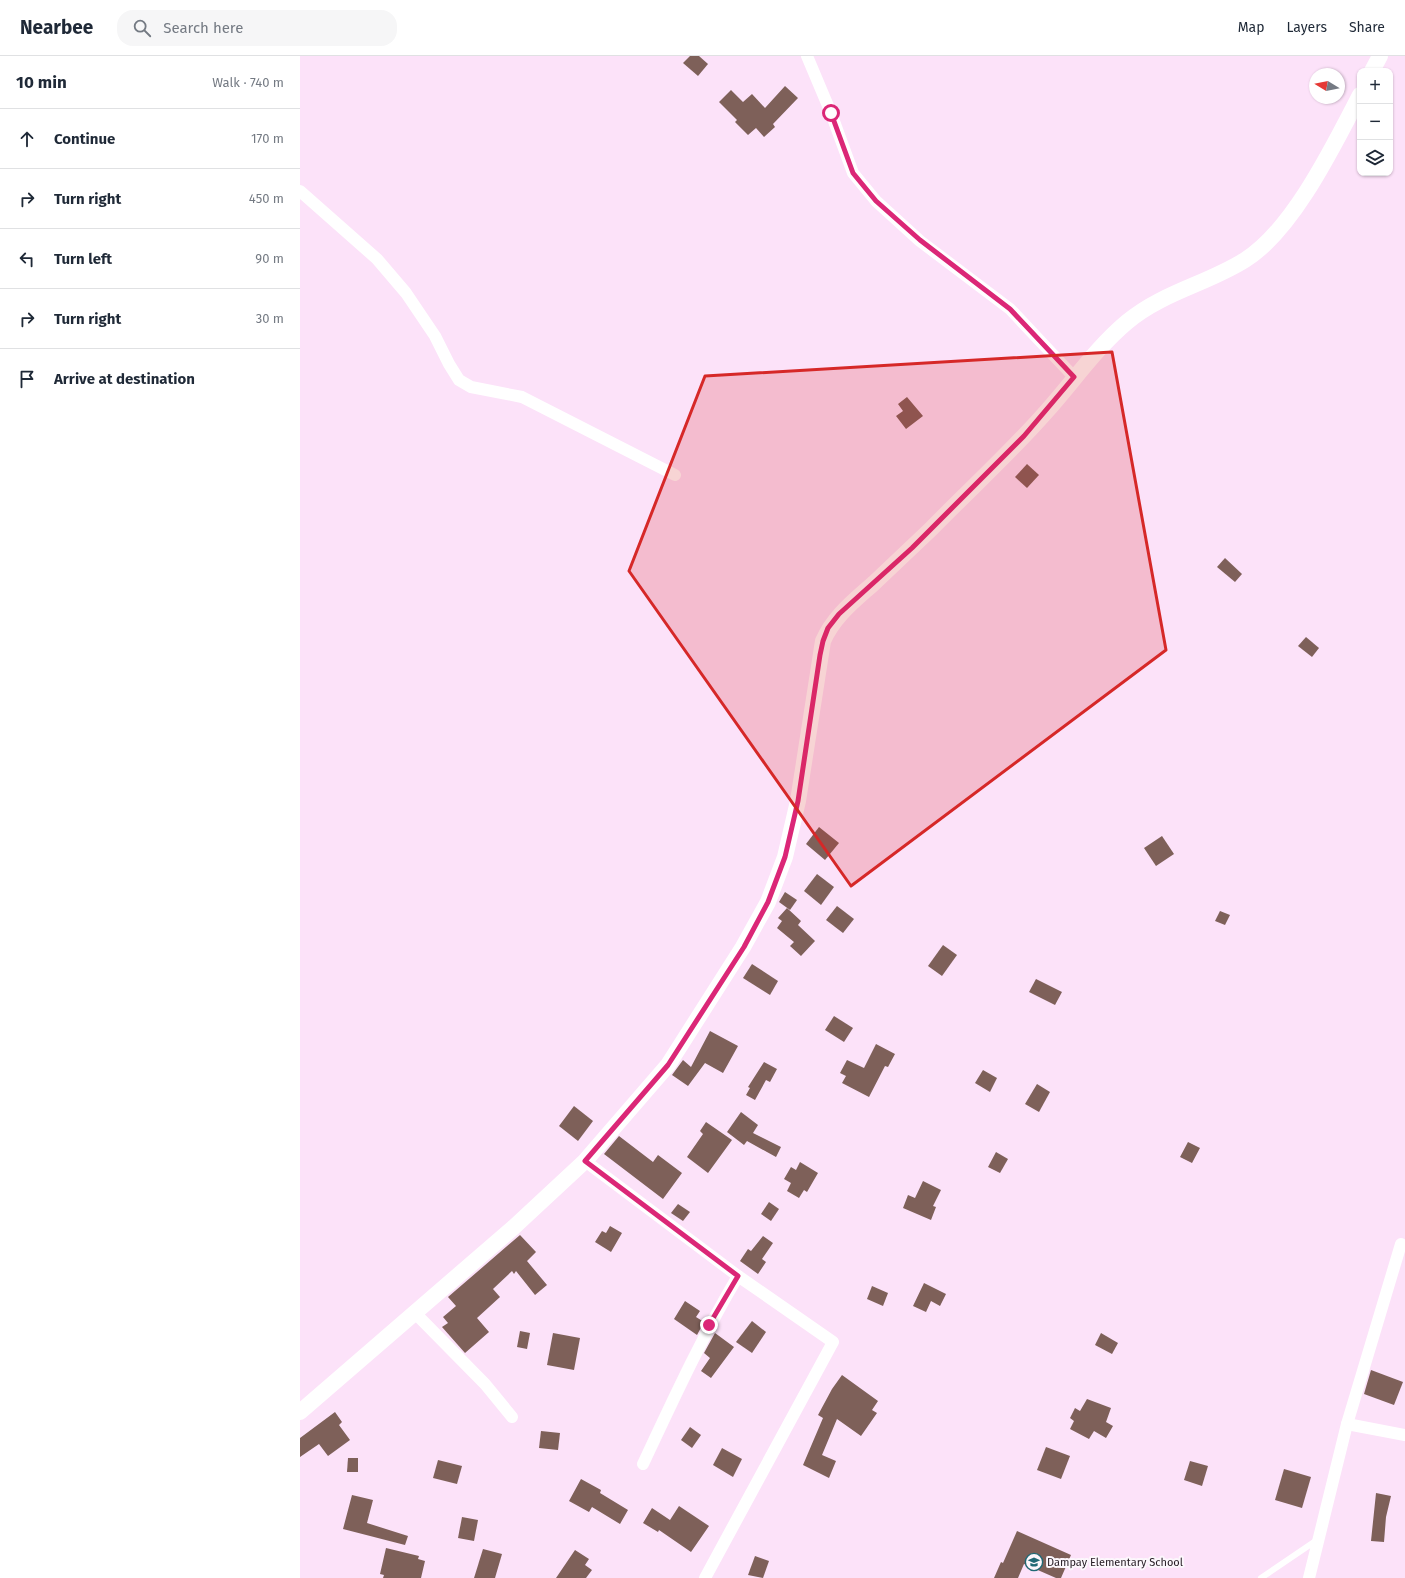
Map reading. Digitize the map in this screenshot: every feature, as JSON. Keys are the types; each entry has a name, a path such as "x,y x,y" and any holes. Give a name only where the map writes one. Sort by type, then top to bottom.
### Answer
{"street":[{"path":"807,56 831,113 853,173 876,201 920,240 1010,309 1074,377"},
{"path":"1374,68 1380,56"},
{"path":"300,1412 514,1227 585,1161 668,1065 744,947 768,902 785,857 798,801 823,641 828,628 839,614 912,548 1024,436 1074,377 1112,336 1140,312 1183,288 1214,276 1246,260 1270,240 1284,224 1332,149 1357,100"},
{"path":"300,191 377,259 402,288 435,336 449,364 460,380 471,387 522,396 674,475"},
{"path":"585,1161 738,1276 833,1342 705,1578"},
{"path":"1309,1578 1348,1424 1402,1244"},
{"path":"643,1464 709,1325 738,1276"},
{"path":"415,1313 485,1384 512,1417"},
{"path":"1348,1424 1405,1435"}],"lane":[{"path":"1261,1578 1319,1539"}],"highlighted area":[{"path":"1112,352 1166,650 851,886 629,571 705,376"}],"building":[{"path":"690,56 699,56 708,64 698,76 683,63"},
{"path":"785,86 798,98 773,124 775,127 764,137 756,128 748,135 735,122 737,120 719,102 731,90 743,102 752,94 765,108"},
{"path":"907,397 923,416 906,429 896,416 903,411 898,404"},
{"path":"1027,464 1039,475 1027,488 1015,477"},
{"path":"1225,558 1242,574 1235,582 1217,567"},
{"path":"1306,637 1319,648 1312,657 1298,646"},
{"path":"819,827 839,843 825,860 806,844"},
{"path":"1162,836 1174,854 1156,866 1144,848"},
{"path":"817,874 834,887 821,905 804,891"},
{"path":"785,892 797,900 790,910 779,902"},
{"path":"837,906 854,919 843,933 826,920"},
{"path":"787,908 801,921 798,925 815,941 801,956 790,946 794,942 777,928 782,921 778,918"},
{"path":"1220,911 1230,915 1225,925 1215,921"},
{"path":"943,945 957,955 942,976 928,966"},
{"path":"752,964 778,981 770,995 743,978"},
{"path":"1036,979 1062,992 1055,1005 1029,992"},
{"path":"834,1016 853,1028 844,1042 825,1030"},
{"path":"710,1031 738,1046 723,1073 705,1063 688,1086 672,1075 683,1060 691,1067"},
{"path":"876,1044 895,1054 888,1067 885,1066 869,1097 842,1083 846,1076 840,1073 847,1060 864,1068"},
{"path":"764,1062 777,1069 770,1082 766,1080 755,1100 746,1095 750,1088 748,1087"},
{"path":"983,1070 997,1078 990,1092 975,1083"},
{"path":"1037,1084 1050,1092 1039,1112 1025,1104"},
{"path":"574,1106 593,1121 578,1141 559,1126"},
{"path":"741,1112 758,1125 753,1133 781,1147 776,1157 747,1141 744,1145 727,1132"},
{"path":"706,1122 732,1140 708,1173 687,1157 703,1134 700,1131"},
{"path":"619,1136 653,1162 658,1155 682,1173 663,1199 604,1154"},
{"path":"1188,1142 1200,1148 1192,1163 1180,1157"},
{"path":"996,1152 1008,1159 1000,1173 988,1167"},
{"path":"800,1162 818,1173 807,1192 804,1190 799,1198 787,1191 791,1183 784,1179 791,1167 796,1170"},
{"path":"923,1181 941,1190 933,1206 936,1207 931,1220 903,1208 908,1195 915,1198"},
{"path":"769,1202 779,1209 771,1221 761,1214"},
{"path":"678,1204 690,1212 683,1221 671,1213"},
{"path":"610,1226 622,1233 611,1252 595,1242 602,1231 606,1233"},
{"path":"520,1235 536,1252 527,1261 547,1285 535,1295 516,1271 514,1274 512,1271 493,1289 500,1297 477,1318 489,1332 465,1353 442,1327 448,1323 443,1317 456,1306 448,1297"},
{"path":"763,1236 773,1243 762,1259 766,1262 758,1274 740,1261 748,1249 751,1251"},
{"path":"924,1283 946,1294 940,1306 931,1301 926,1312 913,1306"},
{"path":"872,1286 888,1293 883,1306 867,1299"},
{"path":"685,1301 700,1311 696,1317 704,1322 697,1335 674,1319"},
{"path":"752,1321 766,1332 752,1353 736,1342"},
{"path":"520,1331 530,1333 527,1349 517,1347"},
{"path":"553,1333 580,1338 574,1370 547,1365"},
{"path":"715,1333 734,1347 711,1378 701,1371 710,1358 704,1353"},
{"path":"1101,1333 1118,1343 1112,1354 1095,1345"},
{"path":"1371,1370 1403,1382 1394,1405 1364,1394"},
{"path":"842,1375 878,1401 872,1410 877,1413 861,1436 837,1419 822,1455 836,1461 829,1478 803,1465 823,1418 818,1415 832,1389"},
{"path":"1087,1399 1111,1408 1106,1422 1113,1426 1106,1438 1094,1431 1089,1439 1070,1429 1074,1421 1070,1418 1075,1408 1080,1411"},
{"path":"335,1412 342,1422 339,1425 350,1440 328,1456 319,1444 300,1457 300,1438"},
{"path":"690,1427 701,1435 692,1448 681,1440"},
{"path":"541,1431 560,1433 558,1450 539,1448"},
{"path":"1046,1447 1070,1456 1061,1479 1037,1470"},
{"path":"722,1448 742,1459 733,1477 713,1465"},
{"path":"348,1458 358,1458 358,1472 347,1472"},
{"path":"438,1460 462,1466 457,1484 433,1478"},
{"path":"1190,1461 1208,1466 1202,1486 1184,1480"},
{"path":"1284,1469 1311,1477 1302,1508 1275,1500"},
{"path":"581,1479 601,1490 600,1493 628,1510 620,1524 592,1507 589,1512 569,1501"},
{"path":"1376,1493 1391,1496 1386,1517 1384,1542 1371,1541"},
{"path":"352,1495 373,1500 367,1523 408,1536 405,1545 343,1529"},
{"path":"679,1506 709,1526 691,1552 659,1530 658,1532 643,1523 652,1508 670,1520"},
{"path":"462,1517 478,1520 474,1541 458,1538"},
{"path":"1017,1531 1071,1555 1061,1578 1056,1578 1024,1564 1018,1578 994,1578 1001,1562 1003,1563"},
{"path":"386,1548 419,1556 418,1559 425,1561 421,1578 383,1578 384,1575 380,1574"},
{"path":"483,1549 502,1554 495,1578 474,1578"},
{"path":"575,1550 589,1559 585,1565 592,1570 586,1578 556,1578"},
{"path":"755,1556 769,1561 763,1578 748,1575"}],"place":[{"name":"Dampay Elementary School","path":"1034,1562"}],"route":[{"path":"709,1325 738,1276 585,1161 668,1065 744,947 768,902 785,857 798,801 820,655 828,628 839,614 912,548 1024,436 1060,396 1074,377 1010,309 920,240 876,201 853,173 831,113"}]}
